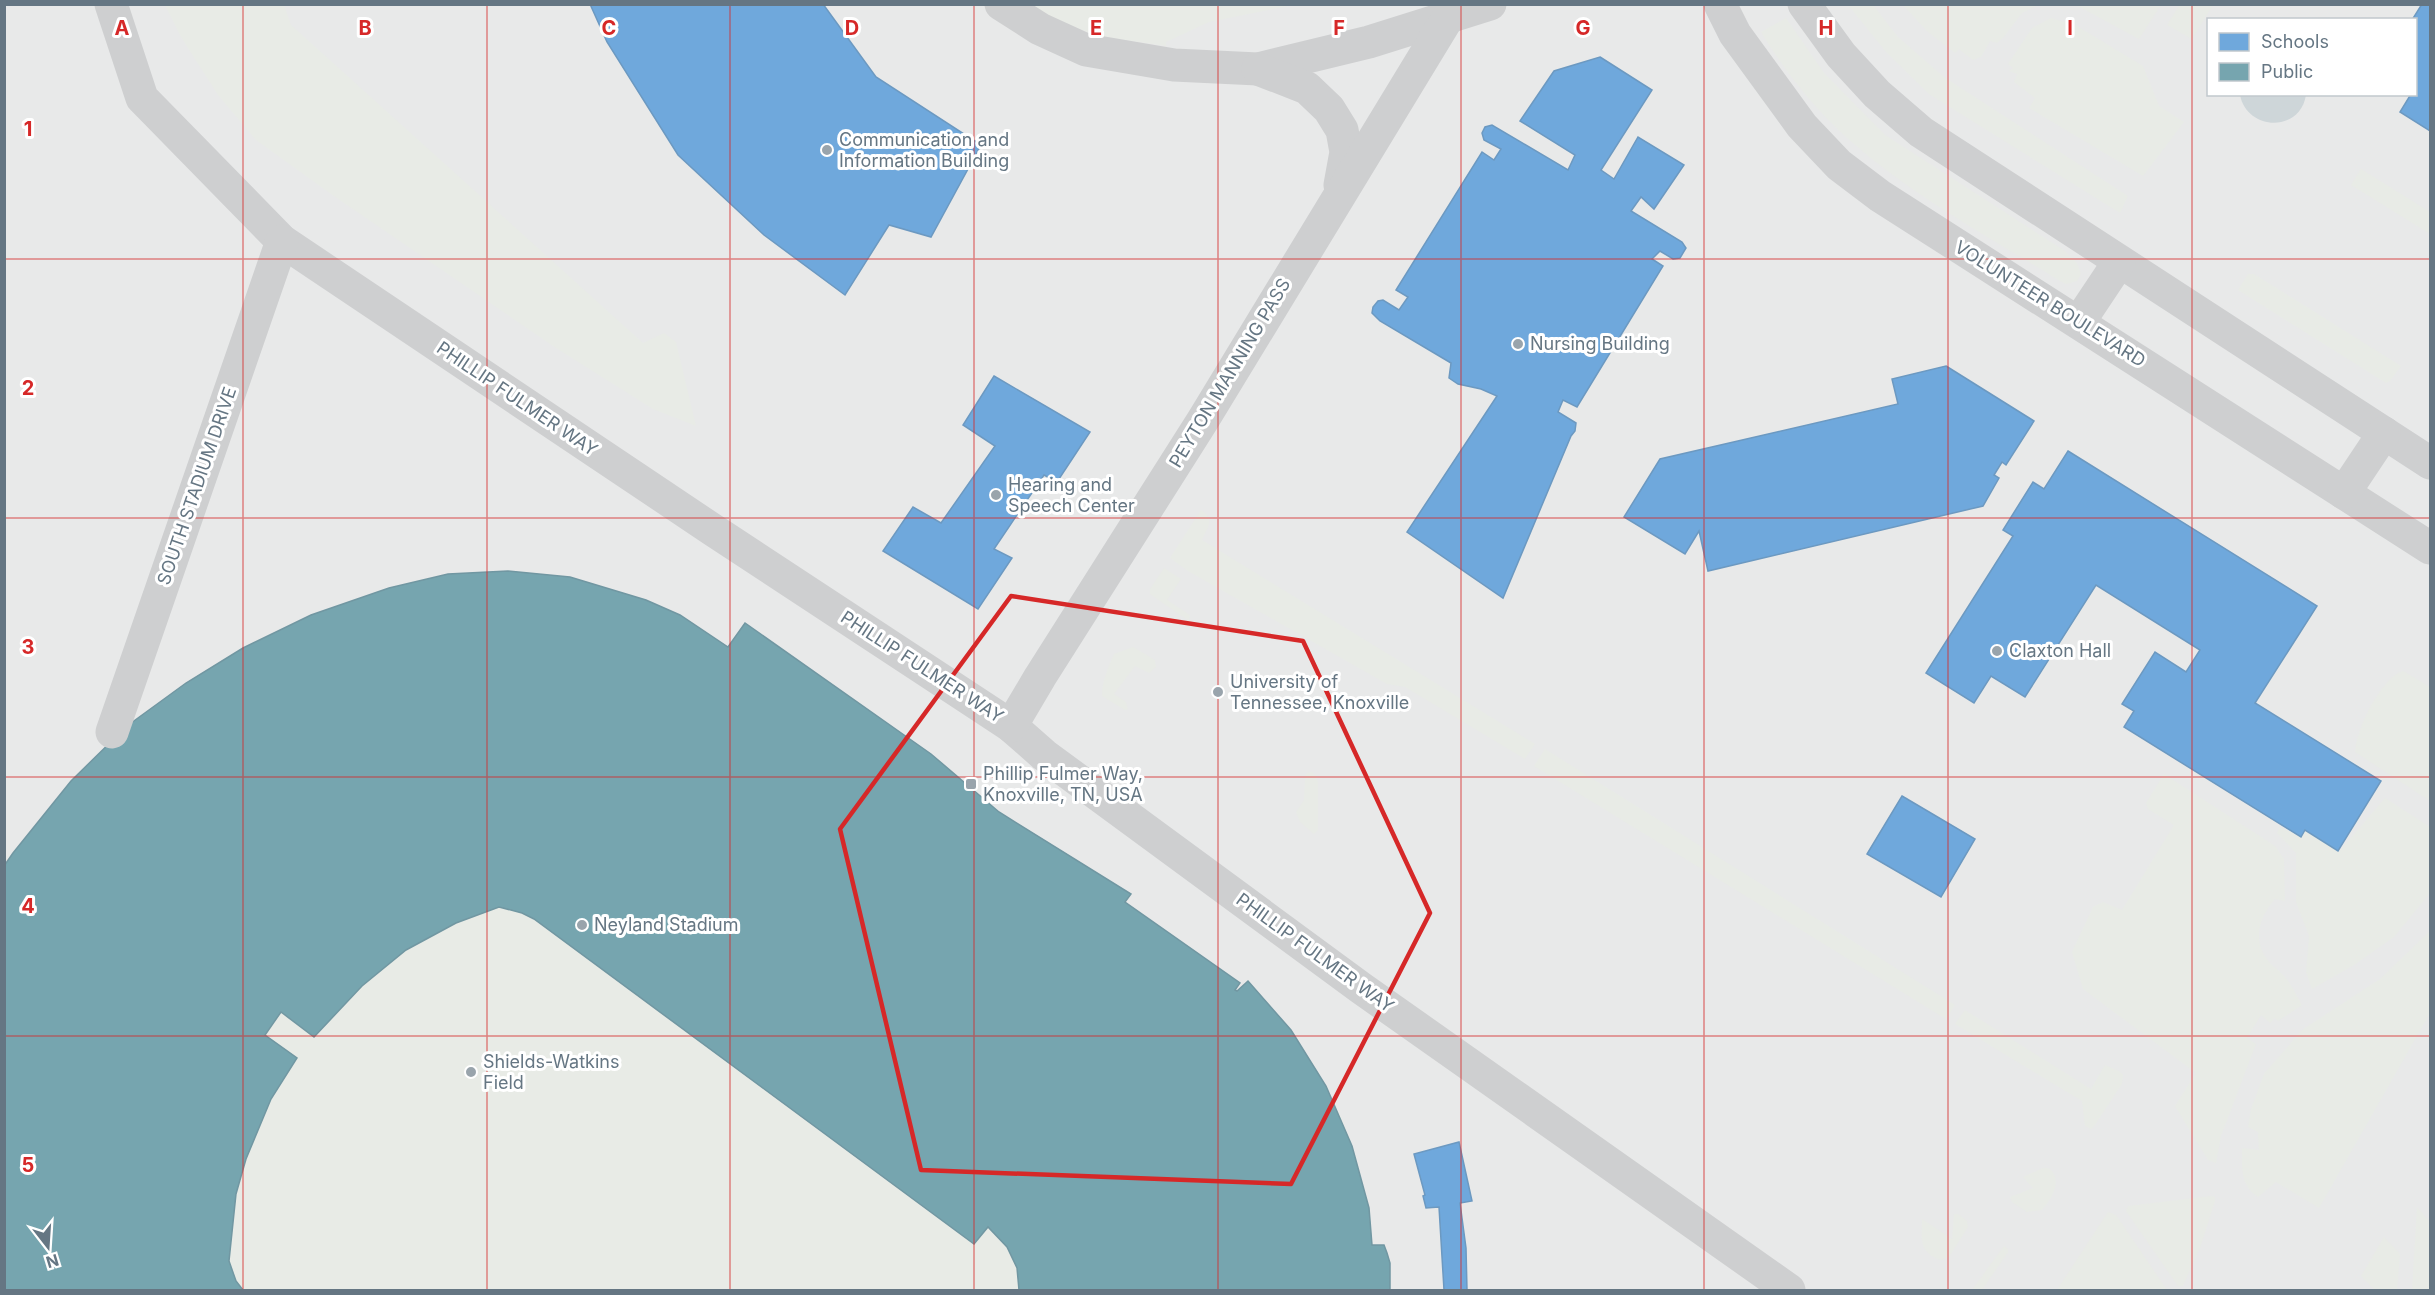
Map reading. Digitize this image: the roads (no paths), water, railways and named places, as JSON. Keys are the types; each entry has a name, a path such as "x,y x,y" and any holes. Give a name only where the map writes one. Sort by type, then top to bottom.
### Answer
{"street":[{"name":"PHILLIP FULMER WAY","path":"111,4 142,98 282,241 1011,726 1044,754 1361,988 1789,1290"},
{"path":"1001,4 1040,29 1086,50 1174,65 1258,69 1369,42 1490,4"},
{"name":"VOLUNTEER BOULEVARD","path":"1720,4 1735,34 1802,126 1839,165 1880,196 2430,548"},
{"path":"1804,4 1840,55 1877,94 1921,132 2430,463"},
{"name":"PEYTON MANNING PASS","path":"1011,726 1203,420 1447,19"},
{"path":"1258,69 1307,88 1333,116 1342,130 1346,152 1337,197"},
{"name":"SOUTH STADIUM DRIVE","path":"112,732 282,241"},
{"path":"2079,322 2120,262"},
{"path":"2344,493 2384,433"}],"place":[{"name":"Communication and Information Building","path":"827,150"},
{"name":"Nursing Building","path":"1518,344"},
{"name":"Hearing and Speech Center","path":"996,495"},
{"name":"Claxton Hall","path":"1997,651"},
{"name":"University of Tennessee, Knoxville","path":"1218,692"},
{"name":"Phillip Fulmer Way, Knoxville, TN, USA","path":"971,784"},
{"name":"Neyland Stadium","path":"582,925"},
{"name":"Shields-Watkins Field","path":"471,1072"}]}
